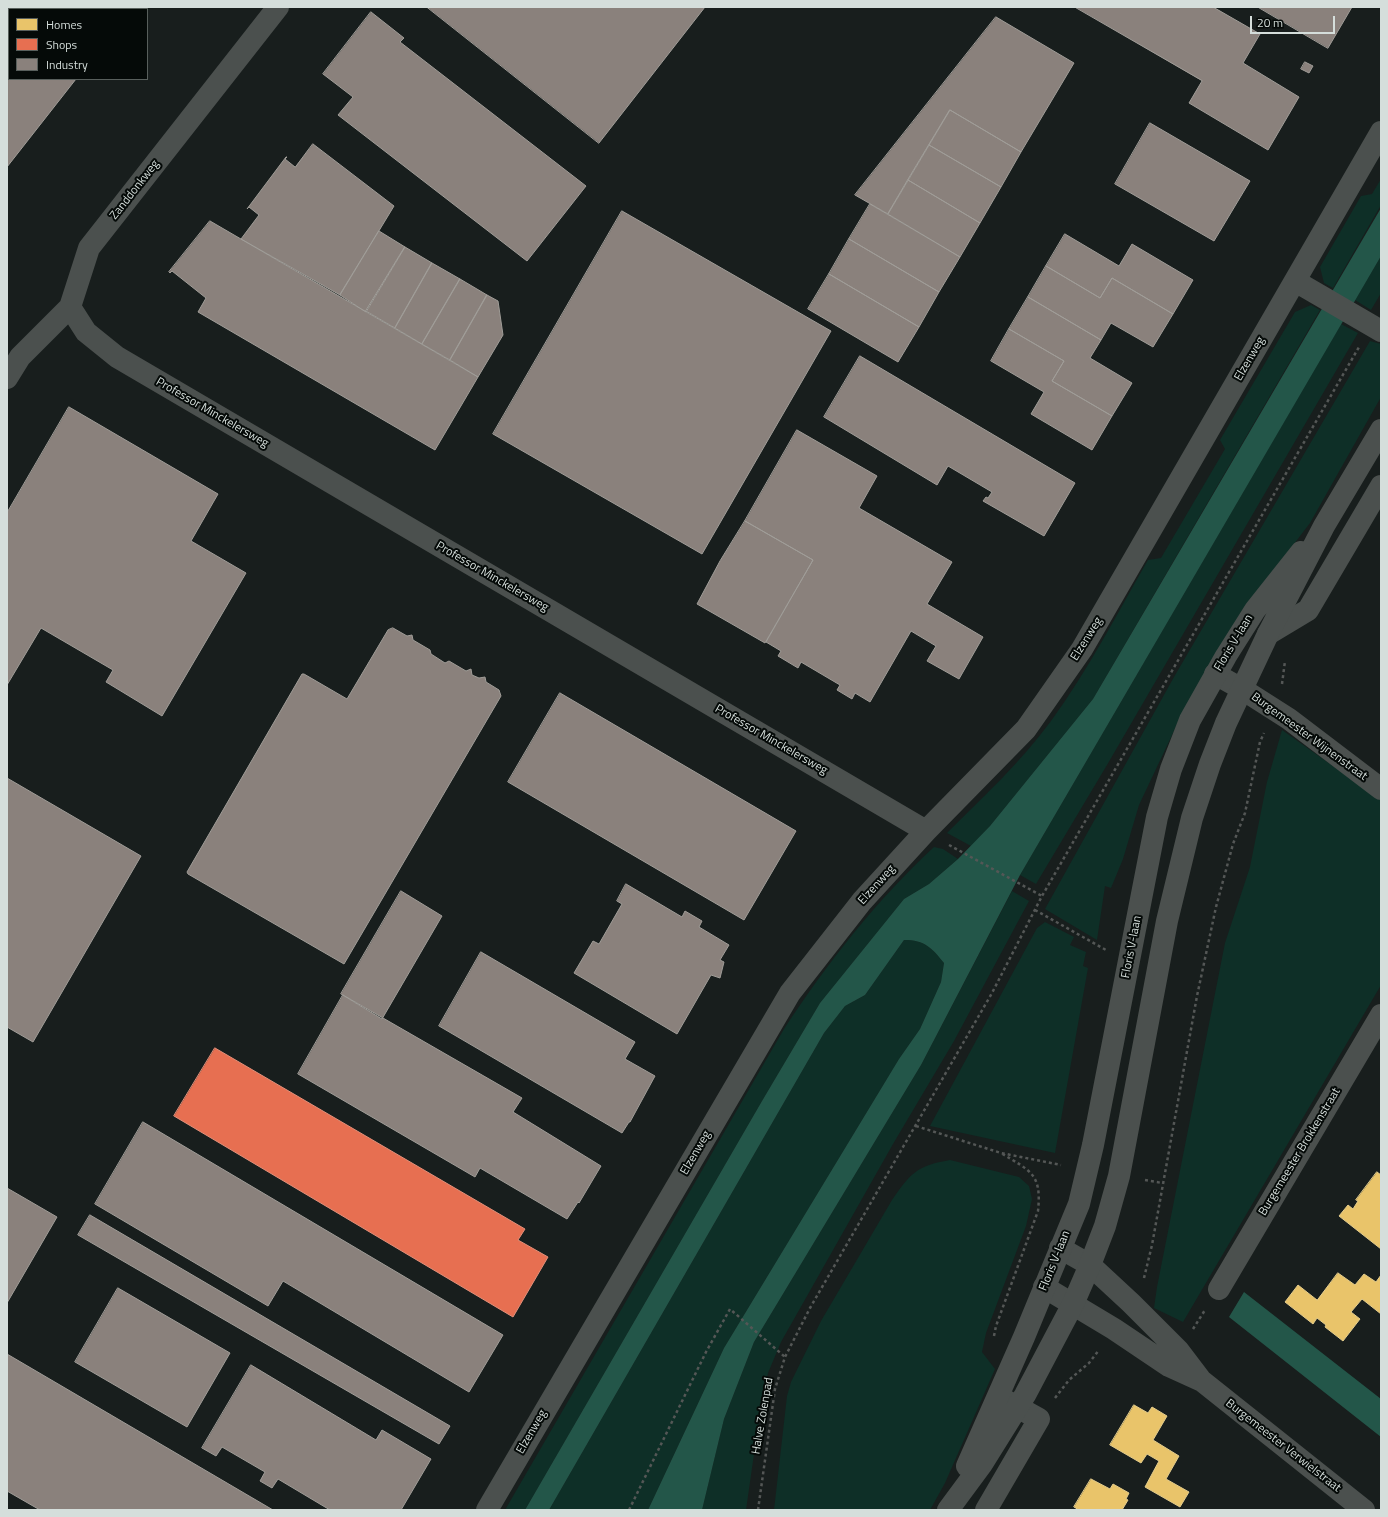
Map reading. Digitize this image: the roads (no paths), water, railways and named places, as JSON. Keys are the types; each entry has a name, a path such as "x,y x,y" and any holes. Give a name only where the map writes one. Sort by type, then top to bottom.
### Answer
{"street":[{"name":"Zanddonkweg","path":"7,378 20,357 70,307 89,248 278,7"},
{"name":"Elzenweg","path":"487,1510 790,992 862,901 926,831 1026,729 1082,649 1381,132"},
{"path":"1295,281 1372,326"},
{"name":"Professor Minckelersweg","path":"70,307 86,332 117,357 926,831"},
{"name":"Floris V-laan","path":"950,1507 982,1464 1018,1408 1073,1304 1090,1265 1105,1226 1119,1176 1167,921 1192,818 1210,764 1242,689 1268,634 1324,526 1381,430"},
{"name":"Floris V-laan","path":"1268,634 1308,610 1381,486"},
{"name":"Floris V-laan","path":"950,1507 998,1397 1078,1204 1093,1145 1157,817 1171,769 1190,720 1215,674 1255,610 1285,570 1324,526"},
{"name":"Burgemeester Wijnenstraat","path":"1215,674 1275,709 1381,789"},
{"name":"Burgemeester Brokkenstraat","path":"1219,1289 1381,1015"},
{"name":"Burgemeester Verwielstraat","path":"1060,1248 1090,1265 1131,1303 1178,1350 1202,1381 1364,1510"},
{"name":"Burgemeester Verwielstraat","path":"1044,1287 1114,1329 1169,1366 1202,1381"},
{"path":"986,1510 1039,1419 998,1397"}]}
